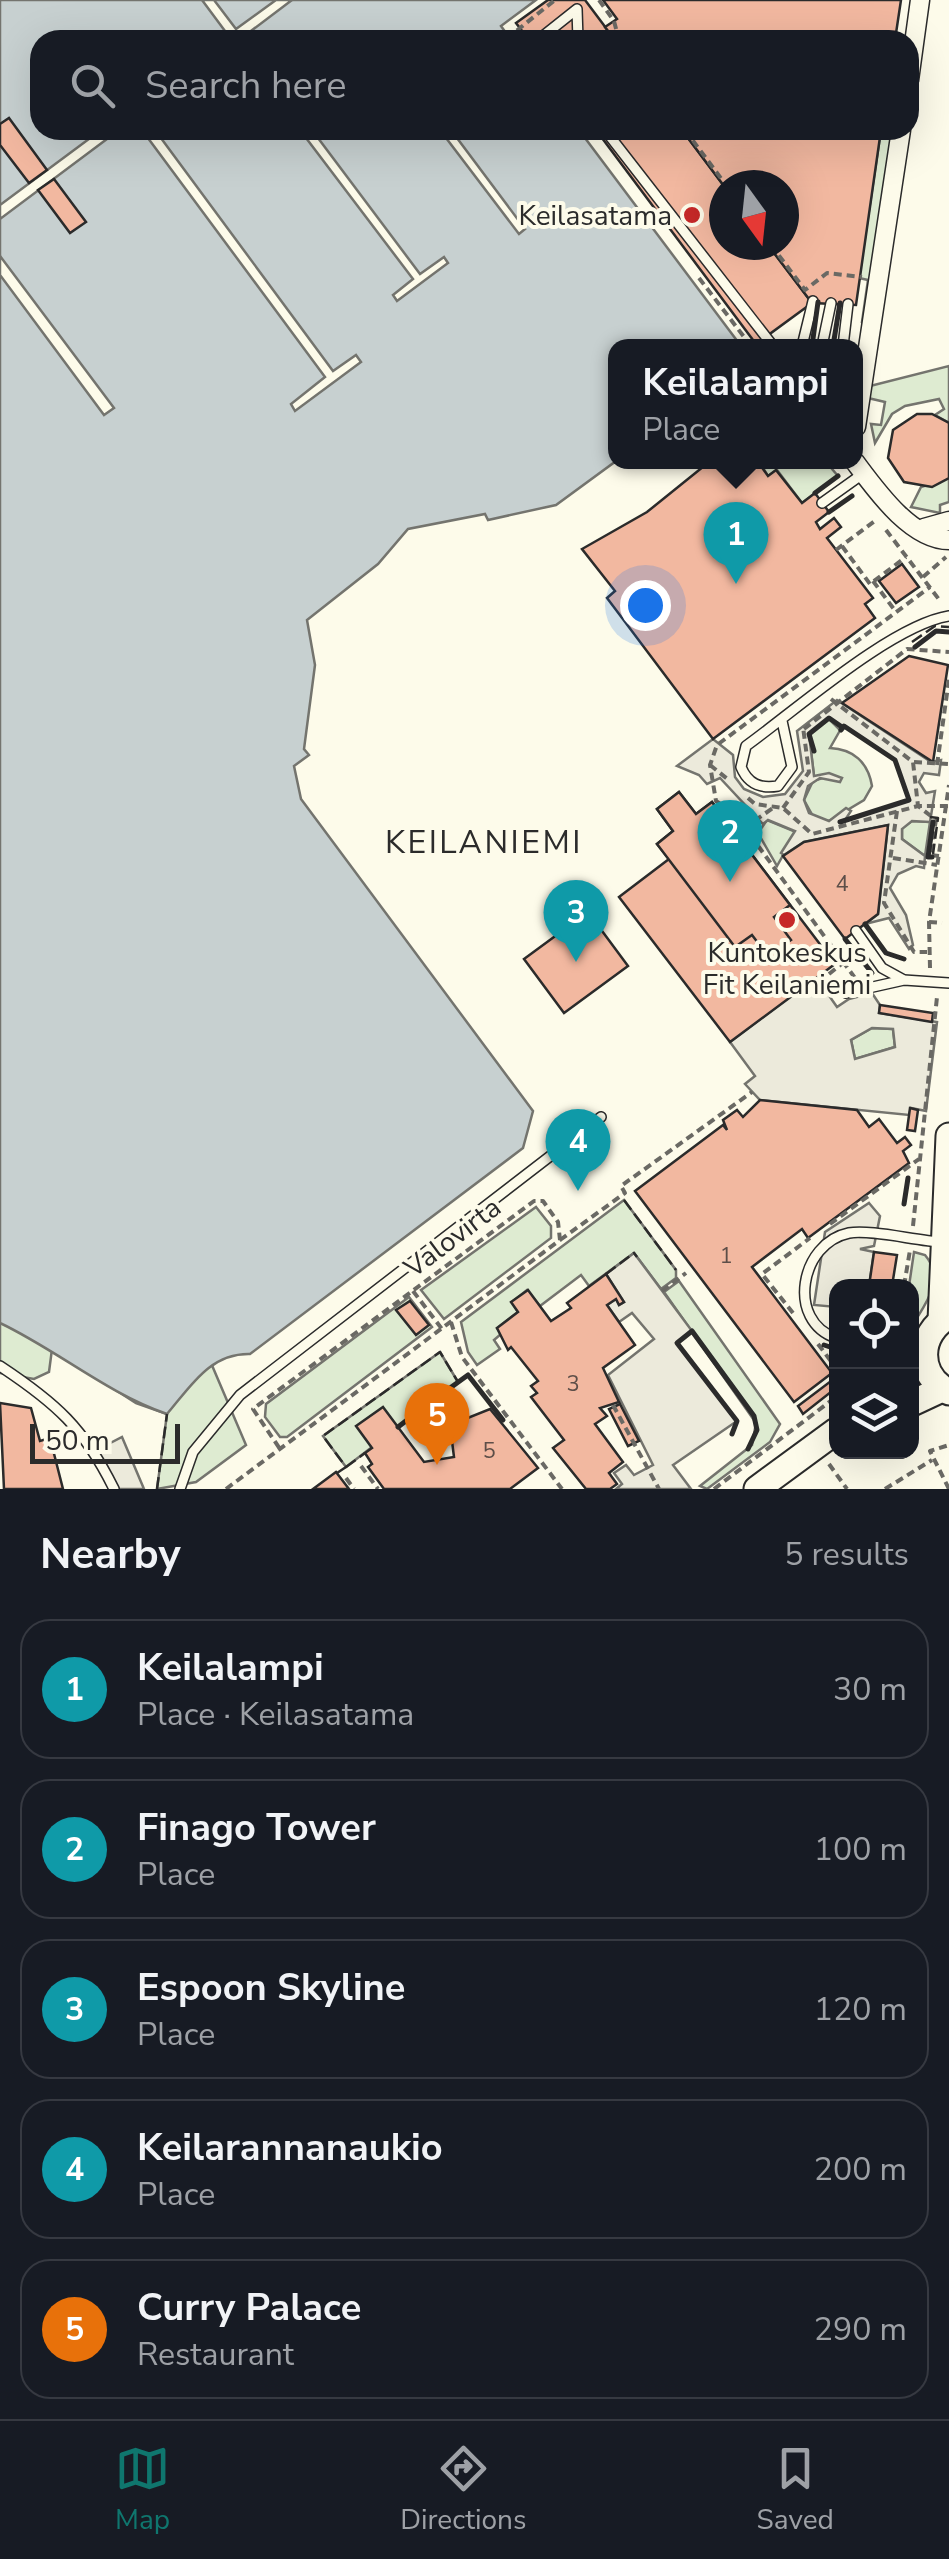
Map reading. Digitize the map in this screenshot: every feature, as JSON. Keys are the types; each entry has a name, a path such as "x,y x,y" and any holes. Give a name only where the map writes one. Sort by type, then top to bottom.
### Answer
{"street":[{"path":"916,30 920,0"},
{"path":"863,381 899,140"},
{"path":"857,472 887,504 938,540 949,540"},
{"path":"924,528 949,521"},
{"path":"919,1355 945,1319 942,1242 949,1136"},
{"path":"919,1358 946,1394 919,1401"},
{"path":"757,1489 829,1436"}],"lane":[{"path":"551,30 577,9 578,30"},
{"path":"614,140 768,339"},
{"path":"804,339 813,301"},
{"path":"823,339 831,303"},
{"path":"844,339 848,304"},
{"path":"822,503 857,472"},
{"path":"782,721 792,767 778,786 760,787 744,774 742,753 782,721 896,638 949,614"},
{"path":"856,931 882,968 904,980"},
{"path":"846,993 904,980 949,984"},
{"path":"180,1489 193,1452 240,1395 601,1117"},
{"path":"829,1334 818,1327 808,1312 804,1282 818,1249 849,1233 942,1242"},
{"path":"0,1366 49,1398 85,1434 114,1489"}],"path":[{"path":"517,30 554,0"},
{"path":"598,0 616,30"},
{"path":"692,140 715,170"},
{"path":"783,260 805,290 827,273 863,278"},
{"path":"857,472 878,518 949,614"},
{"path":"836,550 878,518"},
{"path":"842,546 870,584 906,557"},
{"path":"922,578 949,554"},
{"path":"941,561 949,566"},
{"path":"873,581 896,612"},
{"path":"909,602 930,587"},
{"path":"804,728 907,649 949,652"},
{"path":"937,764 949,678"},
{"path":"824,690 836,706 913,762 949,764"},
{"path":"913,762 918,806 936,820 930,855 939,856"},
{"path":"734,784 710,765 716,801 744,828 848,969"},
{"path":"905,1279 939,1008 927,952 928,922 946,831 949,785"},
{"path":"745,794 755,804 784,808 812,834 918,806 945,805"},
{"path":"744,828 774,807"},
{"path":"898,811 884,903 914,952 927,952"},
{"path":"891,857 938,865"},
{"path":"928,922 942,923"},
{"path":"830,971 844,962"},
{"path":"226,1489 626,1193 621,1186 752,1092"},
{"name":"Valovirta","path":"280,1449 253,1409 534,1201 543,1201 558,1222 560,1240"},
{"path":"662,1290 686,1273"},
{"path":"413,1291 442,1329"},
{"path":"452,1322 462,1357 562,1489"},
{"path":"714,1489 829,1402"},
{"path":"613,1404 659,1489"},
{"path":"948,1489 930,1451 949,1445"},
{"path":"885,1489 933,1460"},
{"path":"830,1465 848,1489"},
{"path":"361,1466 378,1489"},
{"path":"346,1478 354,1489"}],"green space":[{"path":"880,140 893,140 866,323 862,322 868,280 859,278"},
{"path":"949,366 949,423 935,415 944,409 939,399 905,406 892,414 875,443 871,424 881,425 885,402 868,398 870,386"},
{"path":"764,469 832,469 838,476 802,503 777,470 768,476"},
{"path":"949,478 949,502 940,505 940,513 911,507 921,487"},
{"path":"829,718 842,727 830,748 858,758 872,786 864,800 829,821 814,818 804,800 813,781 841,778 814,776 809,734"},
{"path":"767,820 796,832 777,866 758,833"},
{"path":"912,821 930,822 925,856 902,839 902,828"},
{"path":"872,1028 893,1029 895,1047 855,1059 851,1040"},
{"path":"624,1200 676,1270 676,1278 661,1289 634,1253 589,1286 581,1275 540,1306 527,1290 512,1302 518,1312 497,1328 501,1334 494,1340 500,1349 477,1365 468,1352 461,1322"},
{"path":"536,1207 551,1226 551,1238 444,1319 421,1290"},
{"path":"914,1252 925,1255 934,1283 919,1314 919,1279 910,1279"},
{"path":"0,1271 211,1363 246,1445 196,1482 157,1489 167,1414 136,1403 52,1349 49,1372 34,1379 0,1373"},
{"path":"679,1281 780,1424 770,1442 707,1489 700,1486 752,1445 756,1423 664,1292"},
{"path":"409,1297 432,1327 287,1437 280,1437 265,1417 266,1404"},
{"path":"440,1352 458,1382 439,1396 435,1391 426,1397 428,1404 346,1467 323,1436"}],"shaded area":[{"path":"0,0 536,0 501,26 504,30 30,30 30,140 586,140 736,339 608,339 608,467 556,505 488,520 485,514 408,529 378,564 307,620 315,665 304,749 309,755 294,766 301,799 533,1111 523,1148 250,1354 212,1365 167,1414 124,1395 0,1323"},
{"path":"837,700 931,762 941,760 939,775 924,773 919,782 926,793 935,791 930,822 912,821 902,829 902,839 925,856 924,868 916,866 898,874 890,888 906,915 913,945 909,949 889,918 865,924 878,914 888,825 804,842 784,855 781,853 795,831 768,820 763,824 720,778 707,784 699,775 677,766 713,739 733,755 735,777 744,789 763,797 785,794 803,771 797,731","holes":["829,719 840,730 845,726 895,760 909,800 845,820 851,811 846,808 829,821 809,813 804,800 808,786 820,778 840,782 842,778 829,773 814,776 809,734"]},
{"path":"816,977 837,1007 872,993 880,1005 879,1013 937,1022 926,1111 911,1108 909,1115 760,1100 745,1084 755,1076 730,1042","holes":["872,1028 893,1029 895,1047 855,1059 851,1040"]},
{"path":"869,1203 880,1216 874,1246 860,1249 874,1252 870,1279 829,1279 829,1306 814,1305 825,1232"},
{"path":"634,1253 692,1331 677,1343 737,1421 673,1465 691,1489 616,1489 622,1484 614,1473 626,1465 634,1475 653,1465 608,1375 654,1339 632,1313 619,1322 607,1305 616,1299 619,1305 624,1302 606,1274"},
{"path":"122,1437 144,1489 114,1489 95,1451"}],"pier":[{"path":"202,0 214,0 236,29 276,0 292,0 252,30 224,30"},
{"path":"88,140 106,140 0,219 0,205"},
{"path":"149,140 162,140 333,371 356,355 361,362 295,411 291,404 325,377"},
{"path":"308,140 320,140 420,274 444,257 448,263 397,301 393,295 413,279"},
{"path":"448,140 458,140 525,229 519,234"},
{"path":"0,256 114,408 104,415 0,275"}],"building":[{"path":"548,0 585,0 608,30 521,30 516,23"},
{"path":"603,0 901,0 896,30 607,30 605,27 617,19"},
{"path":"9,118 47,170 29,183 0,145 0,124"},
{"name":"Keilasatama","path":"603,140 690,140 712,170 709,260 779,260 812,303 763,339 752,339"},
{"path":"690,140 880,140 856,305 812,303 779,260 799,260 799,170 712,170"},
{"path":"54,179 86,222 70,233 38,190"},
{"path":"917,414 932,414 949,423 949,478 932,487 904,482 888,458 893,430"},
{"path":"700,469 763,469 768,476 776,470 802,503 815,493 829,512 816,522 820,529 834,518 841,527 827,538 873,598 865,604 875,618 713,739 607,598 615,591 582,549 647,512"},
{"path":"902,564 919,587 896,603 879,581"},
{"path":"909,656 948,665 933,762 842,703"},
{"path":"679,792 696,814 712,802 835,964 730,1042 619,897 669,859 657,844 673,831 657,809"},
{"path":"679,792 696,814 712,802 790,905 774,917 791,940 768,956 752,935 735,947 657,844 673,831 657,809"},
{"path":"888,825 878,914 845,939 783,856 804,842"},
{"path":"588,912 628,966 564,1013 524,959"},
{"path":"880,1005 933,1013 932,1022 879,1013"},
{"path":"760,1100 857,1110 869,1127 879,1119 897,1143 905,1137 911,1145 903,1151 909,1163 808,1238 802,1229 752,1267 829,1369 829,1375 794,1402 635,1191 723,1125 727,1130 723,1120 737,1110 743,1117"},
{"path":"910,1108 918,1110 915,1131 907,1130"},
{"path":"874,1252 897,1255 893,1279 870,1279"},
{"path":"606,1274 624,1302 619,1305 616,1299 607,1305 635,1345 603,1368 619,1402 600,1408 607,1416 595,1424 623,1462 609,1473 617,1484 610,1489 586,1489 553,1448 564,1440 531,1397 537,1393 531,1386 538,1381 511,1347 508,1350 497,1328 518,1312 511,1302 528,1290 551,1321 571,1308 567,1303"},
{"path":"410,1301 429,1325 416,1335 396,1310"},
{"path":"829,1383 829,1394 803,1414 798,1406"},
{"path":"0,1403 31,1408 40,1441 50,1438 63,1489 4,1489"},
{"path":"620,1404 639,1441 628,1446 609,1409"},
{"path":"383,1407 424,1462 454,1457 450,1425 490,1409 538,1468 510,1489 384,1489 368,1467 372,1464 365,1453 372,1448 356,1426"},
{"path":"336,1472 349,1489 313,1489"}],"fence":[{"path":"912,642 935,626 949,627"},
{"path":"930,817 938,818 933,854"},
{"path":"816,977 827,992"},
{"path":"624,1200 676,1270"},
{"path":"606,1274 634,1253 637,1257"},
{"path":"337,1473 346,1467 323,1436 440,1352 458,1382"},
{"path":"157,1489 167,1414"},
{"path":"346,1467 365,1453"}],"wall":[{"path":"813,339 818,302"},
{"path":"834,339 840,303"},
{"path":"815,493 838,476"},
{"path":"829,512 852,496"},
{"path":"915,647 936,631 949,632"},
{"path":"814,751 809,734 829,718 842,727"},
{"path":"840,822 909,800 895,760 844,726 841,730"},
{"path":"932,857 928,857 933,822"},
{"path":"865,924 886,953 904,959"},
{"path":"845,939 872,973"},
{"path":"904,1204 908,1178"},
{"path":"732,1434 737,1421 677,1343 692,1331 754,1416 757,1430 748,1449"},
{"path":"824,1345 829,1347"},
{"path":"398,1427 428,1404 426,1398 435,1391 439,1396 468,1375 503,1420"}],"place":[{"name":"Keilasatama","path":"692,215"},
{"name":"Keilalampi","path":"736,584"},
{"name":"Finago Tower","path":"730,882"},
{"name":"Kuntokeskus Fit Keilaniemi","path":"787,920"},
{"name":"Espoon Skyline","path":"576,962"},
{"name":"Keilarannanaukio","path":"578,1191"},
{"name":"Curry Palace","path":"437,1465"}],"district":[{"name":"KEILANIEMI","path":"484,842"}]}
